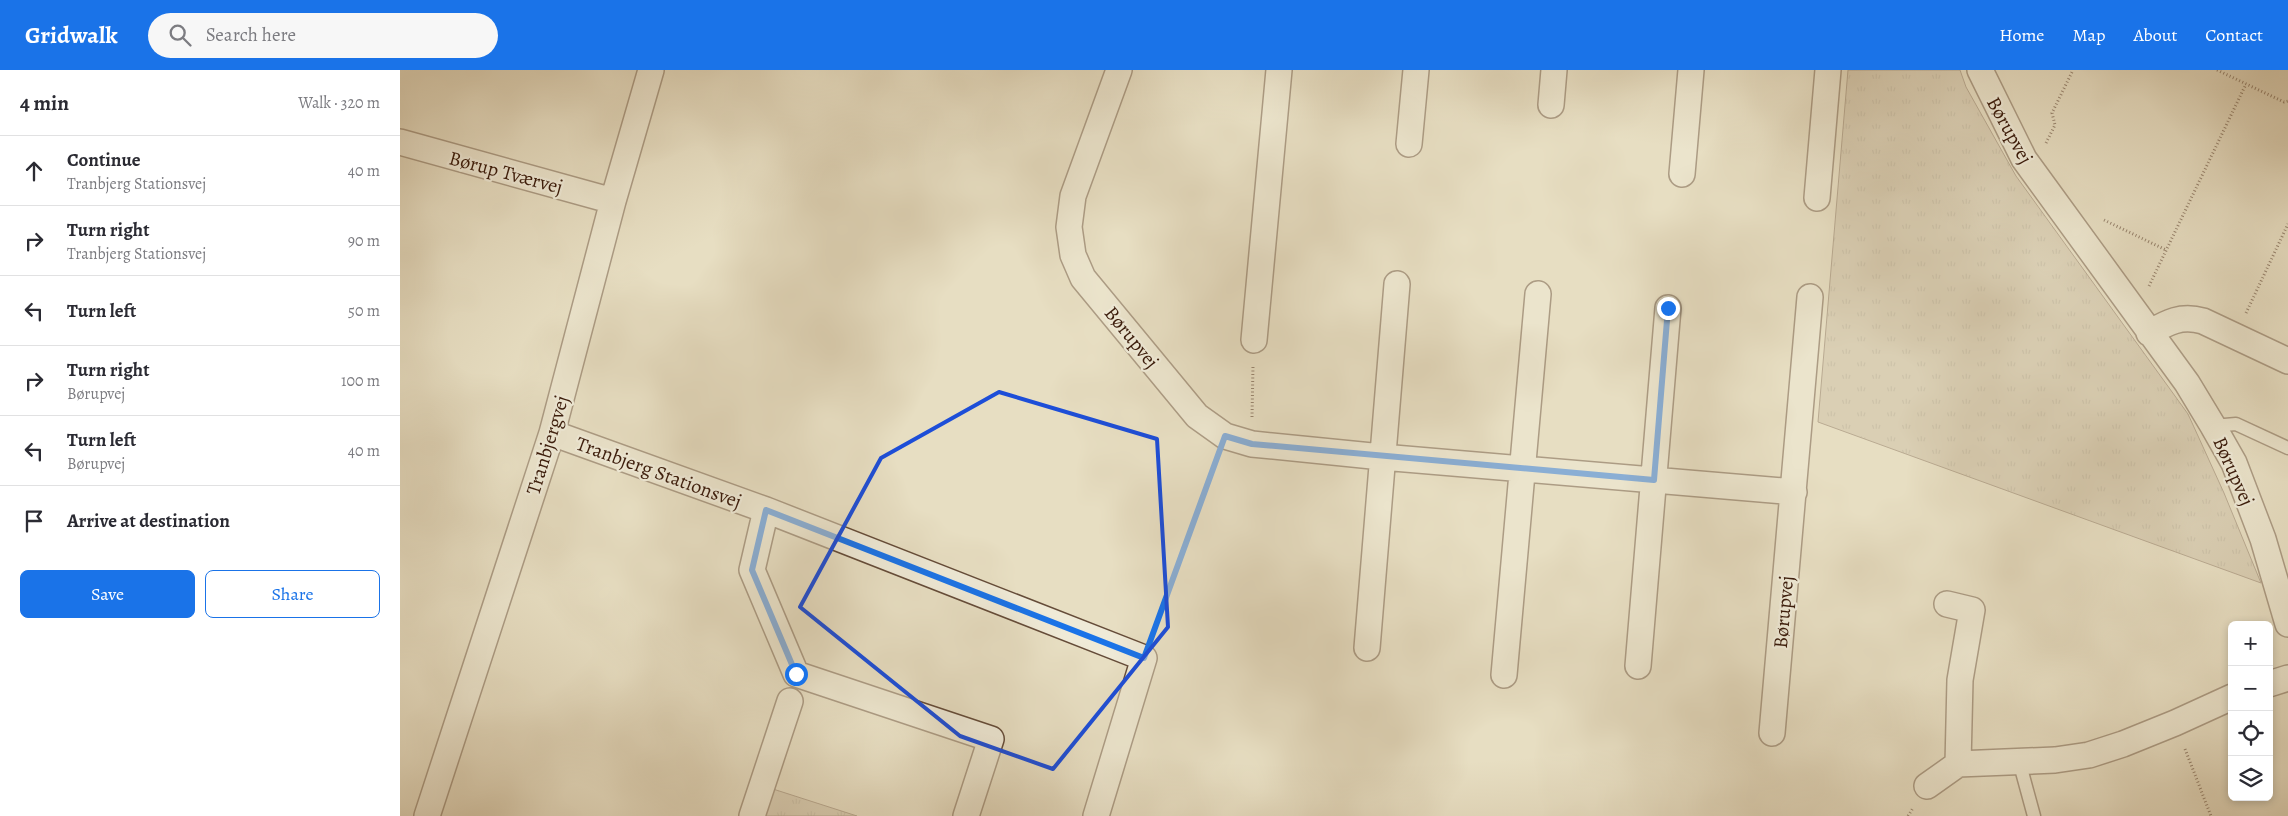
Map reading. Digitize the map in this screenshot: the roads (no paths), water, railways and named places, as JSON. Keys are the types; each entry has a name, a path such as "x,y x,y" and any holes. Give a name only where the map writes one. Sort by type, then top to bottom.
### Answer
{"street":[{"name":"Tranbjergvej","path":"427,816 552,433 613,201 651,70"},
{"name":"Børupvej","path":"1119,70 1072,196 1069,227 1073,255 1084,278 1197,416 1225,436 1252,444 1382,458 1794,492"},
{"path":"1254,340 1279,70"},
{"path":"1409,144 1416,70"},
{"path":"1551,105 1554,70"},
{"path":"1682,174 1691,70"},
{"path":"1817,198 1828,70"},
{"name":"Børupvej","path":"1980,70 2020,151 2032,170 2142,324 2187,383 2234,463 2263,539 2288,622"},
{"name":"Børup Tværvej","path":"400,142 613,201"},
{"path":"1367,648 1397,284"},
{"path":"1504,675 1538,294"},
{"name":"Børupvej","path":"1772,733 1810,297"},
{"path":"1638,666 1668,308"},
{"path":"2142,324 2193,318 2288,361"},
{"name":"Tranbjerg Stationsvej","path":"552,433 766,510 1144,658 1096,816"},
{"name":"Tranbjerg Stationsvej","path":"766,510 752,570 796,674 991,738 966,816"},
{"path":"1947,604 1972,610 1960,680 1958,764"},
{"path":"2273,683 2288,678"},
{"path":"1927,786 1958,764 2055,760 2089,754 2122,744 2175,723 2228,698"},
{"path":"752,816 790,702"}],"lane":[{"path":"2213,426 2236,424 2288,448"},
{"path":"2020,761 2034,816"}]}
